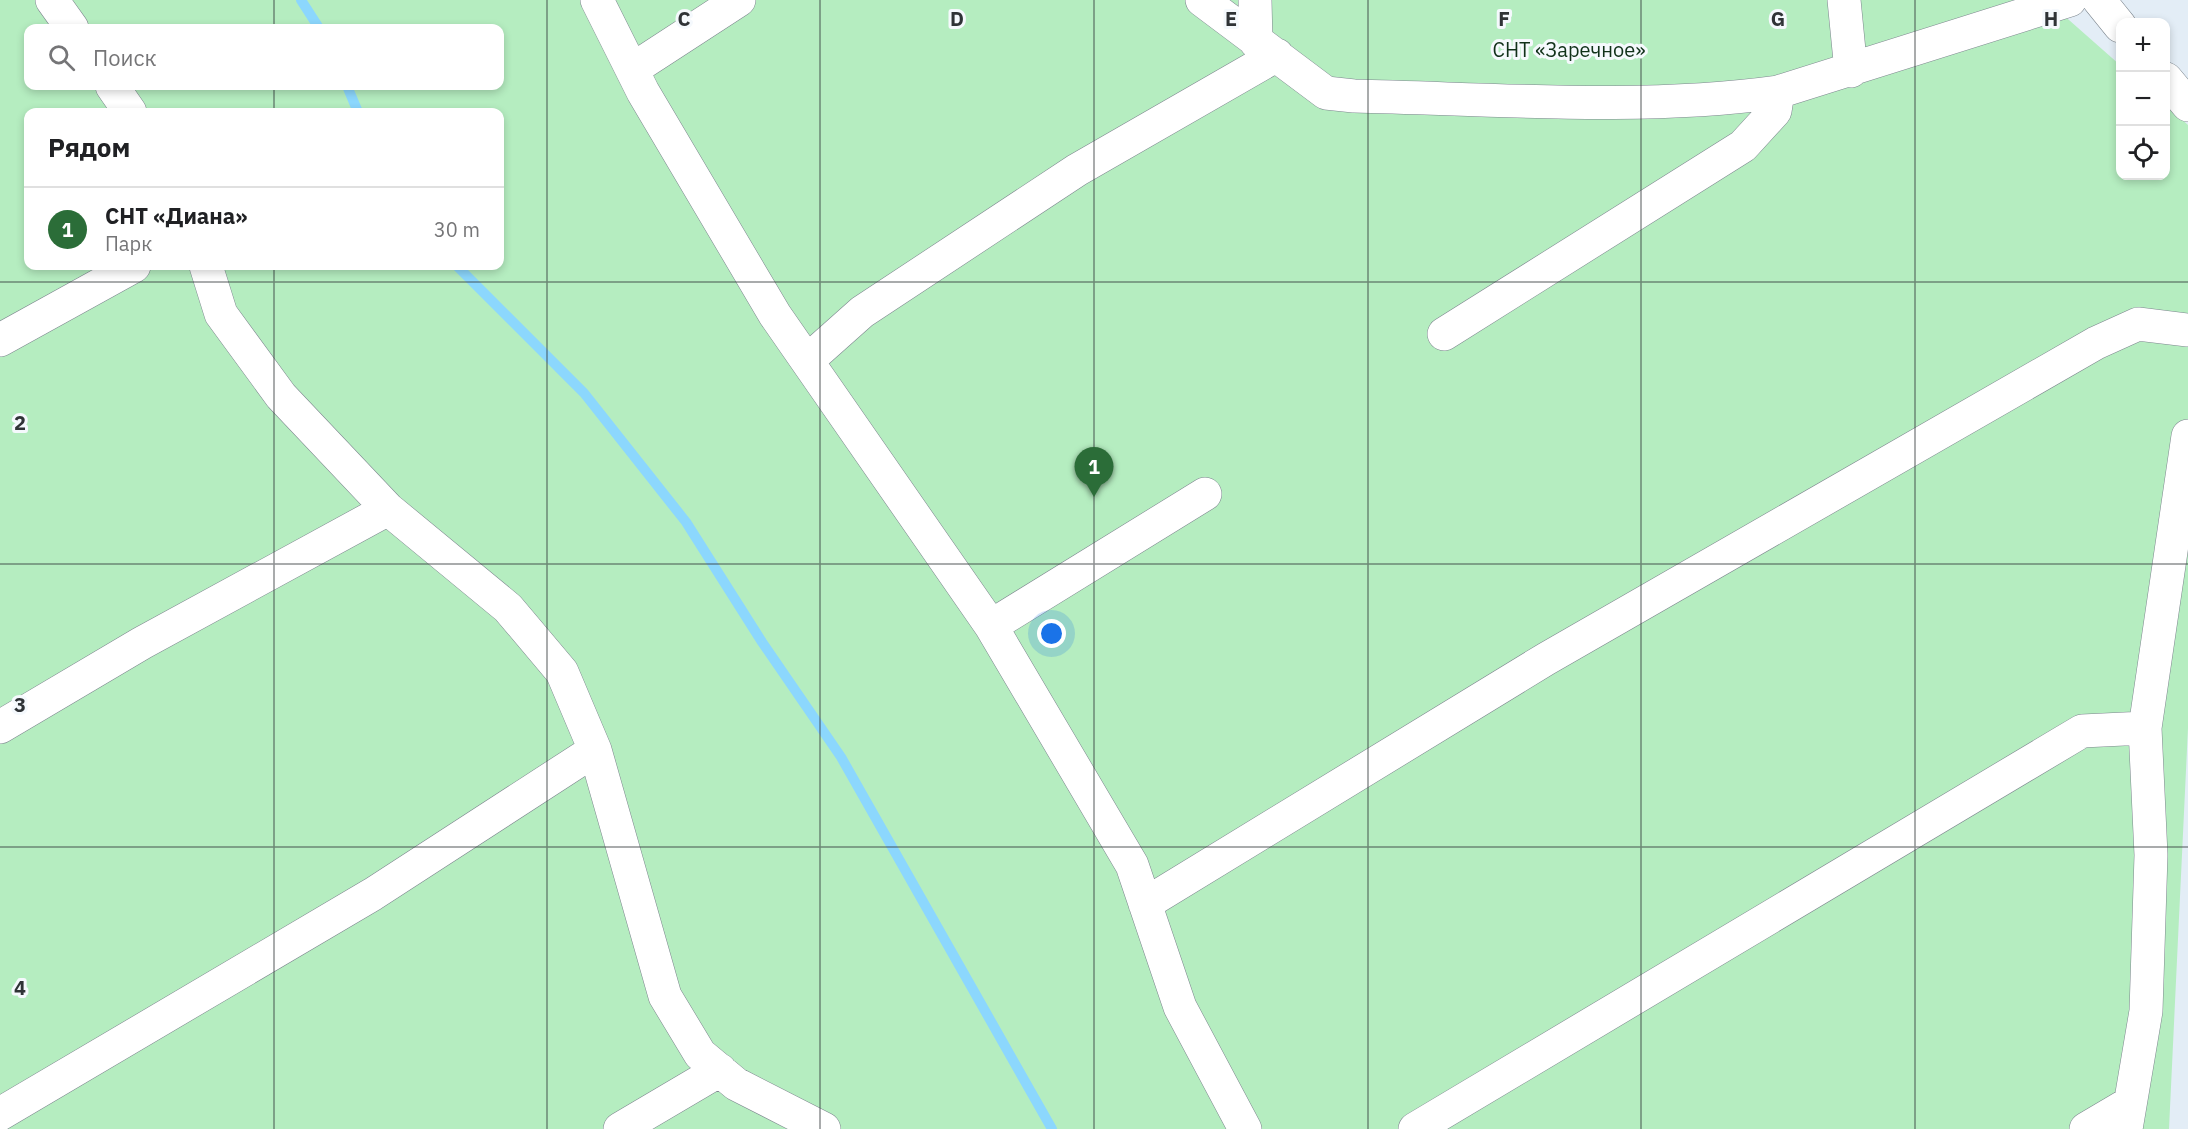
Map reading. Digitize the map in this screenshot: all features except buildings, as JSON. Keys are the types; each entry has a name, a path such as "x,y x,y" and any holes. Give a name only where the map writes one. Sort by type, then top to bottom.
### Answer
{"street":[{"path":"52,0 69,24"},
{"path":"597,0 643,92 775,315 991,626 1132,865 1180,1007 1245,1129"},
{"path":"633,69 739,0"},
{"path":"1202,0 1326,93 1354,96 1658,102 1778,92 1851,71 2057,2"},
{"path":"1255,0 1266,49"},
{"path":"1844,0 1851,71"},
{"path":"2098,0 2116,20"},
{"path":"807,361 862,312 1266,49"},
{"path":"2170,84 2188,105"},
{"path":"115,90 127,108"},
{"path":"1444,334 1743,146 1775,111 1778,92"},
{"path":"0,340 127,270"},
{"path":"207,270 221,314 281,396 387,509 508,608 562,672 595,750 664,996 700,1054 736,1084 824,1129"},
{"path":"1145,904 1545,659 2096,344 2138,324 2188,330"},
{"path":"2086,1129 2128,1116 2146,1011 2151,855 2145,728 2188,436"},
{"path":"991,626 1205,494"},
{"path":"0,727 142,644 387,509"},
{"path":"1415,1129 2082,731 2145,728"},
{"path":"0,1114 373,894 595,750"},
{"path":"620,1129 720,1070"}],"green space":[{"name":"СНТ «Заречное»","path":"0,0 2064,0 2052,5 2116,61 2116,180 2170,180 2170,109 2188,125 2188,728 2169,1129 0,1129"}],"waterway":[{"path":"301,0 316,24"},
{"path":"349,90 356,108"},
{"path":"461,270 584,393 686,522 762,642 841,757 1052,1129"}],"place":[{"name":"СНТ «Диана»","path":"1094,497"}]}
